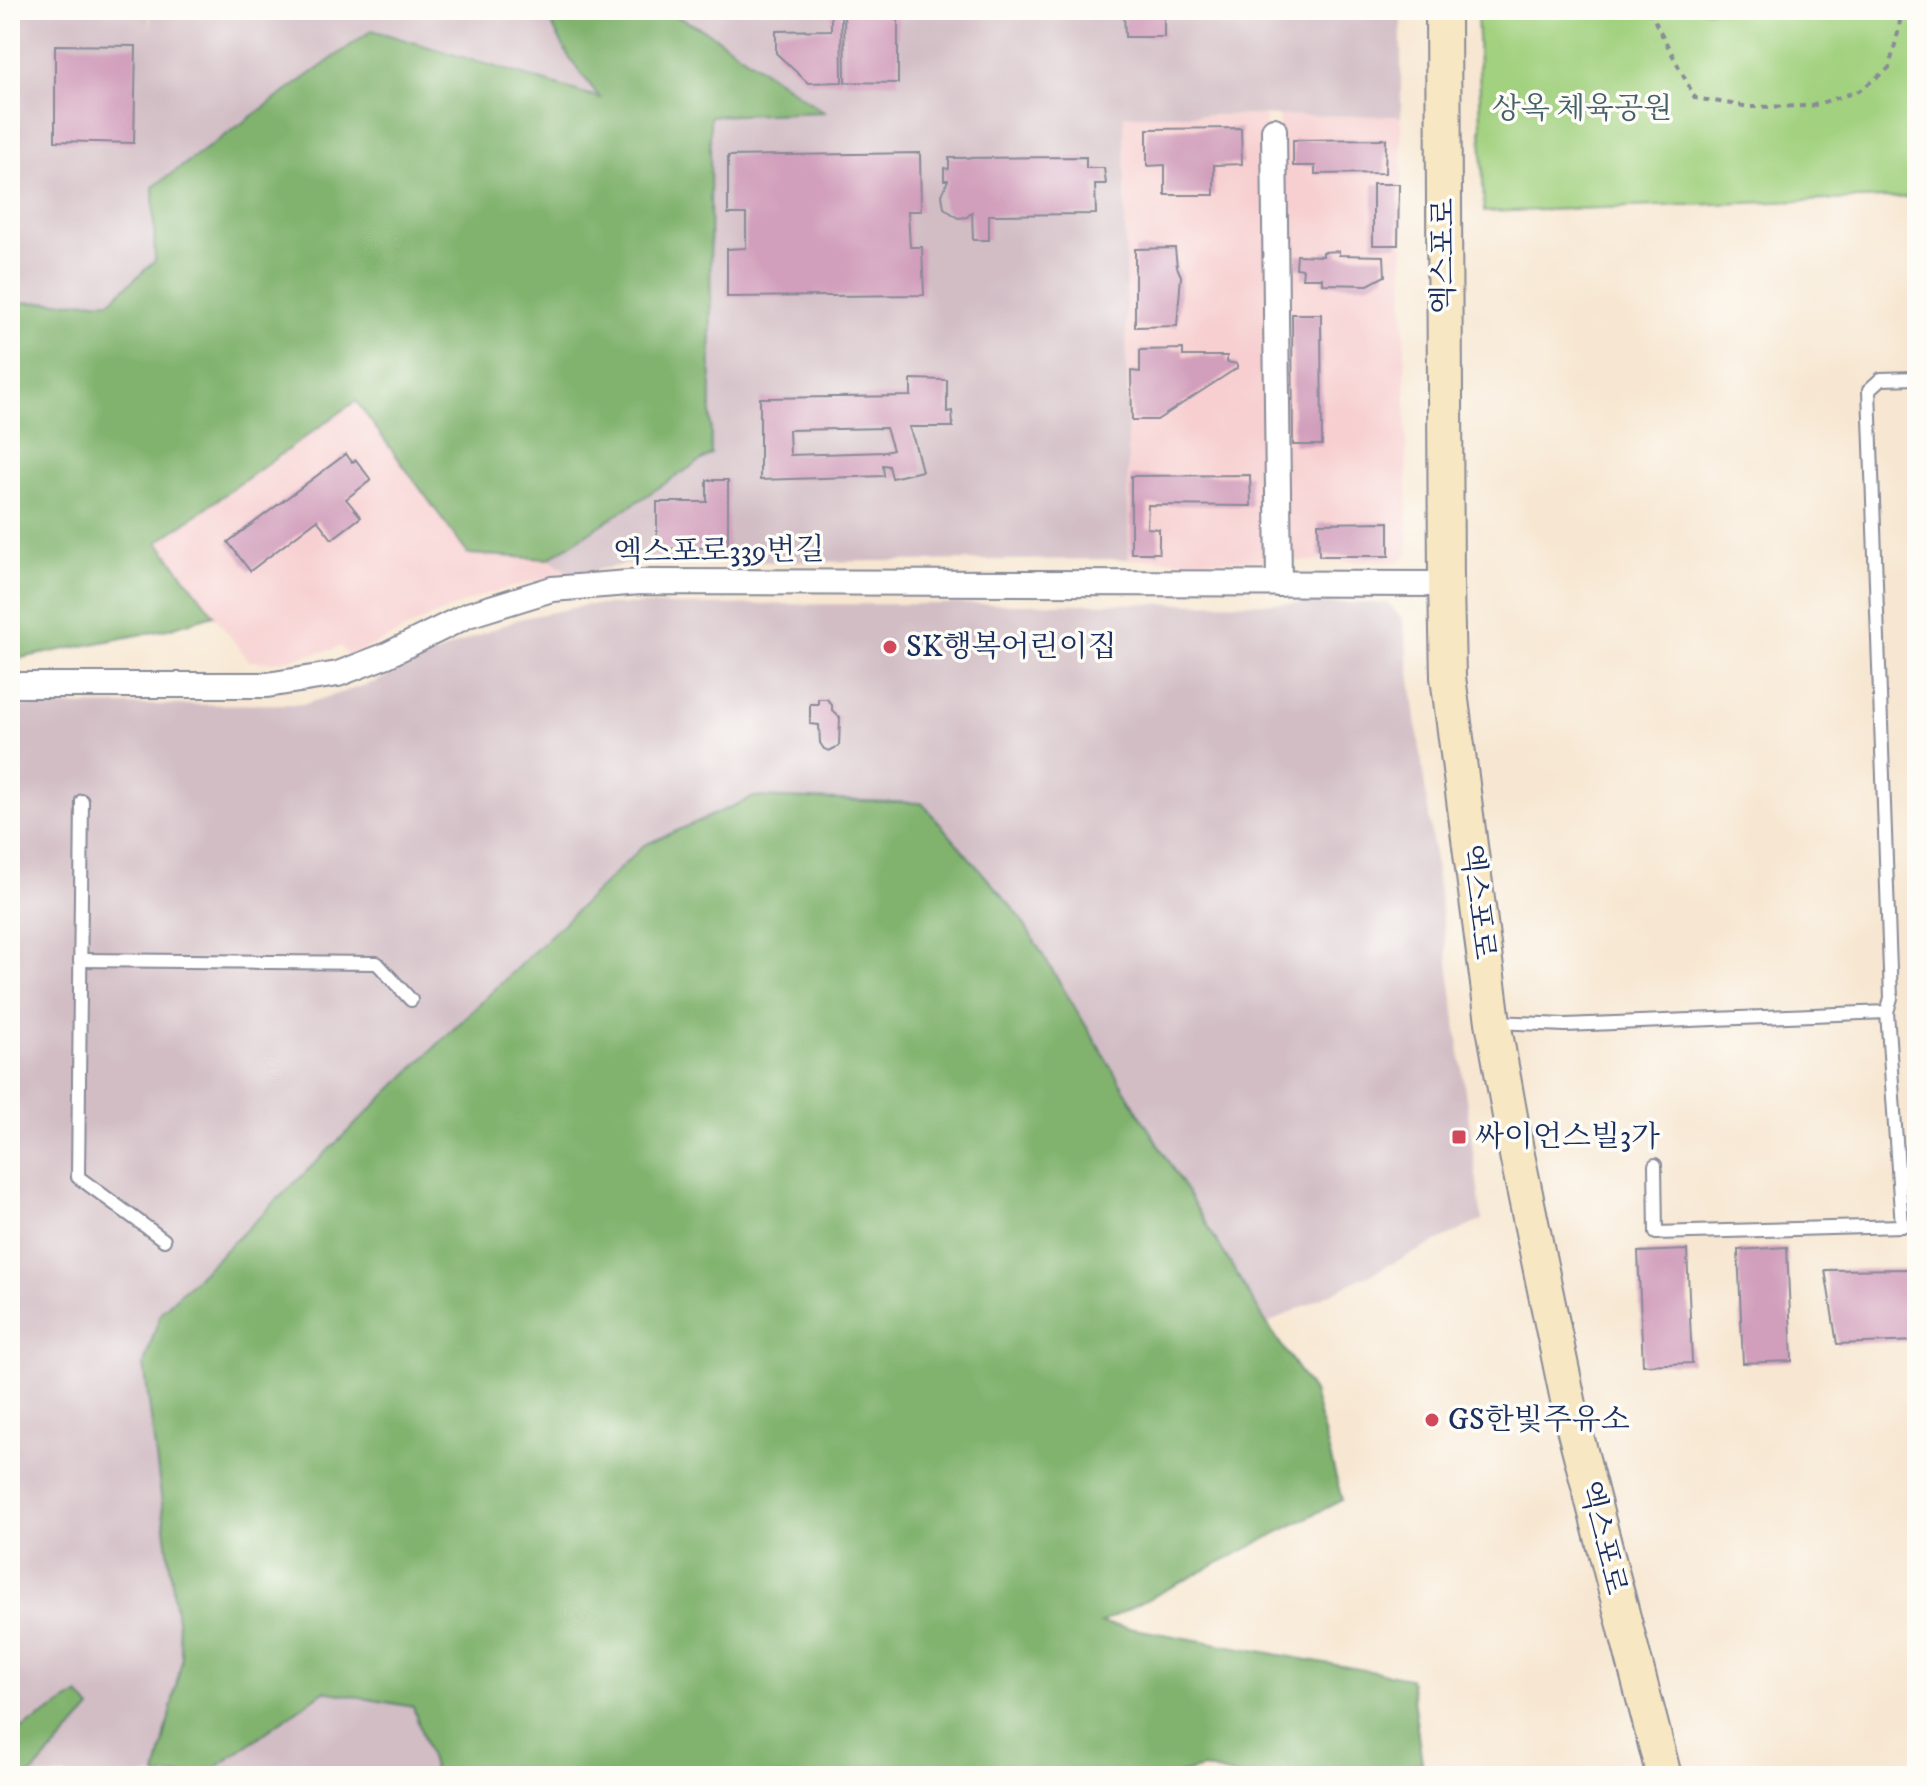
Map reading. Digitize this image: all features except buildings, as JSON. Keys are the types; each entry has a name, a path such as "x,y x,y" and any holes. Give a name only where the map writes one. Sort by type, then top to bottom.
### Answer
{"main road":[{"name":"엑스포로","path":"1443,10 1448,677 1493,1022 1517,1155 1573,1424 1664,1776"}],"street":[{"path":"1274,130 1279,584"},
{"name":"엑스포로339번길","path":"10,685 267,685 338,674 387,655 468,615 552,589 641,582 1446,584"}],"lane":[{"path":"1902,1226 1887,1012 1891,998 1869,390 1881,379 1917,378"},
{"path":"82,801 78,1177 164,1240"},
{"path":"80,960 377,963 411,1000"},
{"path":"1493,1022 1565,1025 1887,1012"},
{"path":"1655,1165 1656,1233 1917,1225"}],"path":[{"path":"1649,10 1695,98 1750,107 1811,106 1859,91 1889,68 1901,10"}],"shaded area":[{"path":"10,10 149,10 150,31 151,10 544,10 569,57 601,98 153,187 155,261 109,301 10,303"},
{"path":"664,10 1401,10 1401,116 1124,115 1129,559 633,563 572,575 548,559 711,454 710,115 823,111 708,32"},
{"path":"1124,115 1265,116 1272,553 1265,561 1129,559"},
{"path":"1279,115 1401,116 1408,552 1400,562 1293,561 1285,551"},
{"path":"356,401 468,554 548,559 572,575 483,595 349,657 340,646 275,662 249,661 158,542"},
{"path":"1387,603 1403,619 1482,1220 1267,1324 1018,914 144,1364 182,1659 156,1776 30,1776 91,1709 79,1694 10,1736 10,706 305,704 375,682 519,619 586,605"},
{"path":"324,1691 413,1707 436,1776 204,1776"}],"green space":[{"path":"544,10 664,10 708,32 824,112 710,116 711,454 548,559 468,554 356,401 158,542 214,615 164,630 10,660 10,303 110,301 155,261 153,187 372,30 600,98 569,57"},
{"name":"상옥 체육공원","path":"1477,10 1917,10 1917,197 1484,212"},
{"path":"754,797 922,803 1018,914 1267,1324 1313,1392 1342,1500 1101,1623 1410,1678 1424,1776 1237,1776 1203,1768 1172,1776 436,1776 413,1707 324,1691 204,1776 156,1776 182,1659 144,1364 161,1312 644,845"},
{"path":"79,1694 91,1709 30,1776 10,1776 10,1736"}],"place":[{"name":"SK행복어린이집","path":"890,647"},
{"name":"싸이언스빌3가","path":"1459,1137"},
{"name":"GS한빛주유소","path":"1432,1420"}]}
